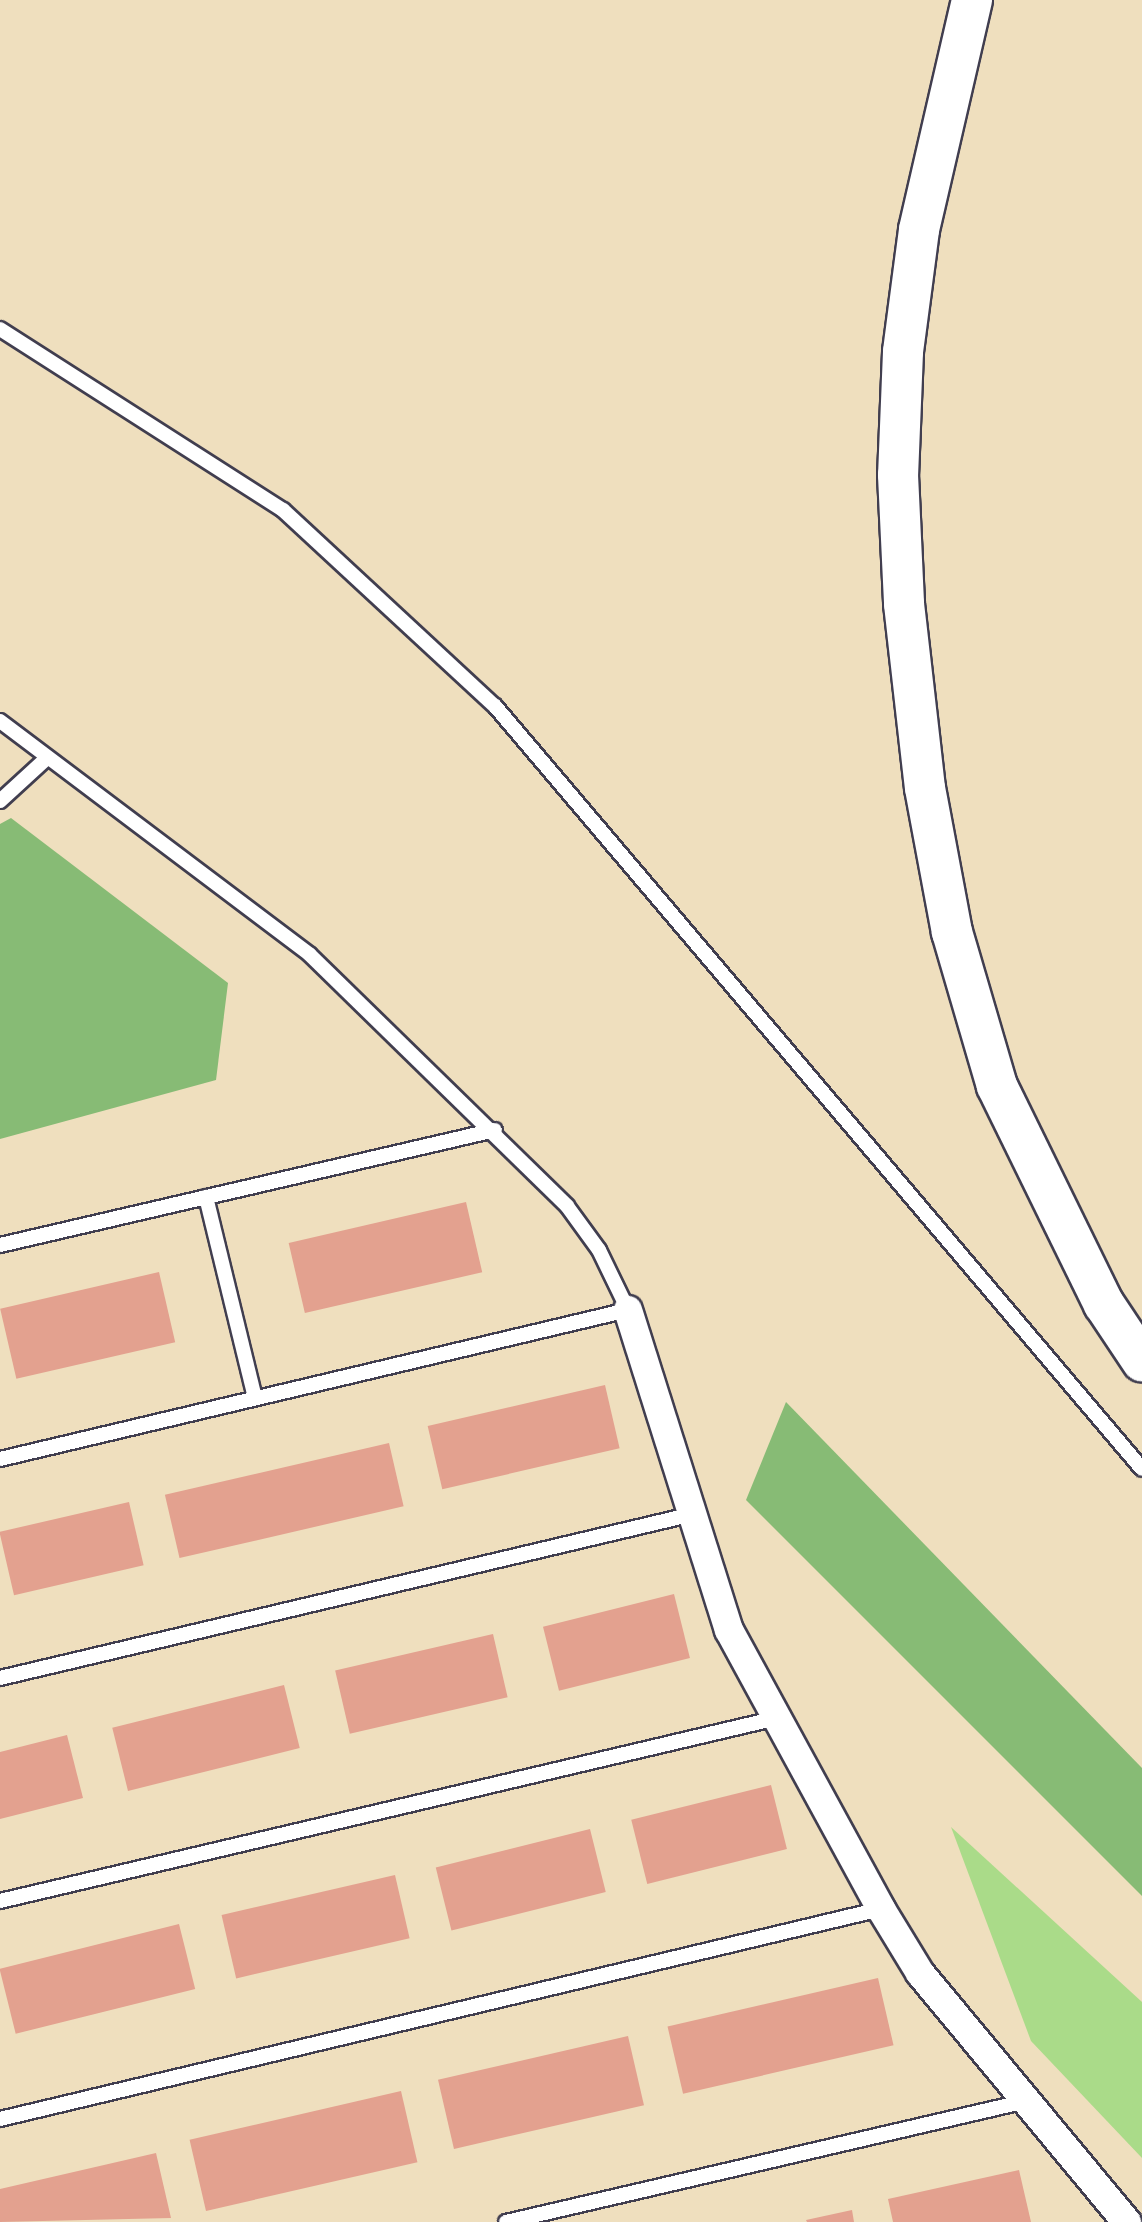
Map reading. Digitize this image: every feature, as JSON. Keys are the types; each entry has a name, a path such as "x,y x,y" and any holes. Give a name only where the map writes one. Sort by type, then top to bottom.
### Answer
{"main road":[{"path":"972,0 918,230 902,352 898,474 904,604 925,788 952,932 997,1086 1104,1304 1142,1361"}],"street":[{"path":"628,1310 729,1630 881,1909 920,1973 1022,2102 1127,2222"}],"lane":[{"path":"0,329 284,510 495,706 1142,1469"},
{"path":"0,721 310,956 495,1130 567,1206 599,1250 628,1310 0,1458"},
{"path":"0,801 46,758"},
{"path":"0,1244 495,1130"},
{"path":"206,1197 255,1398"},
{"path":"0,1678 692,1514"},
{"path":"0,1901 777,1718"},
{"path":"0,2119 881,1909"},
{"path":"506,2222 1022,2102"}],"green space":[{"path":"11,818 228,983 216,1080 0,1139 0,824"},
{"path":"786,1402 1142,1768 1142,1896 746,1500"},
{"path":"951,1827 1142,2002 1142,2158 1031,2041"}],"building":[{"path":"466,1202 482,1272 305,1313 289,1243"},
{"path":"159,1272 175,1342 16,1379 0,1309"},
{"path":"605,1385 620,1448 442,1489 428,1426"},
{"path":"389,1443 404,1506 180,1558 165,1495"},
{"path":"129,1502 144,1565 14,1595 0,1532"},
{"path":"674,1594 690,1658 559,1691 543,1627"},
{"path":"493,1634 508,1697 350,1734 335,1670"},
{"path":"284,1685 300,1748 128,1791 112,1728"},
{"path":"67,1735 83,1798 0,1819 0,1752"},
{"path":"771,1785 787,1849 647,1884 631,1820"},
{"path":"590,1829 606,1892 451,1931 436,1867"},
{"path":"395,1875 410,1938 236,1978 222,1915"},
{"path":"179,1924 195,1989 16,2034 0,1969"},
{"path":"878,1978 894,2045 683,2094 668,2027"},
{"path":"628,2036 644,2105 454,2149 438,2080"},
{"path":"401,2091 417,2162 206,2211 190,2140"},
{"path":"156,2153 171,2218 0,2222 0,2189"},
{"path":"1019,2170 1031,2222 893,2222 888,2199"},
{"path":"852,2210 854,2222 806,2220"}]}
